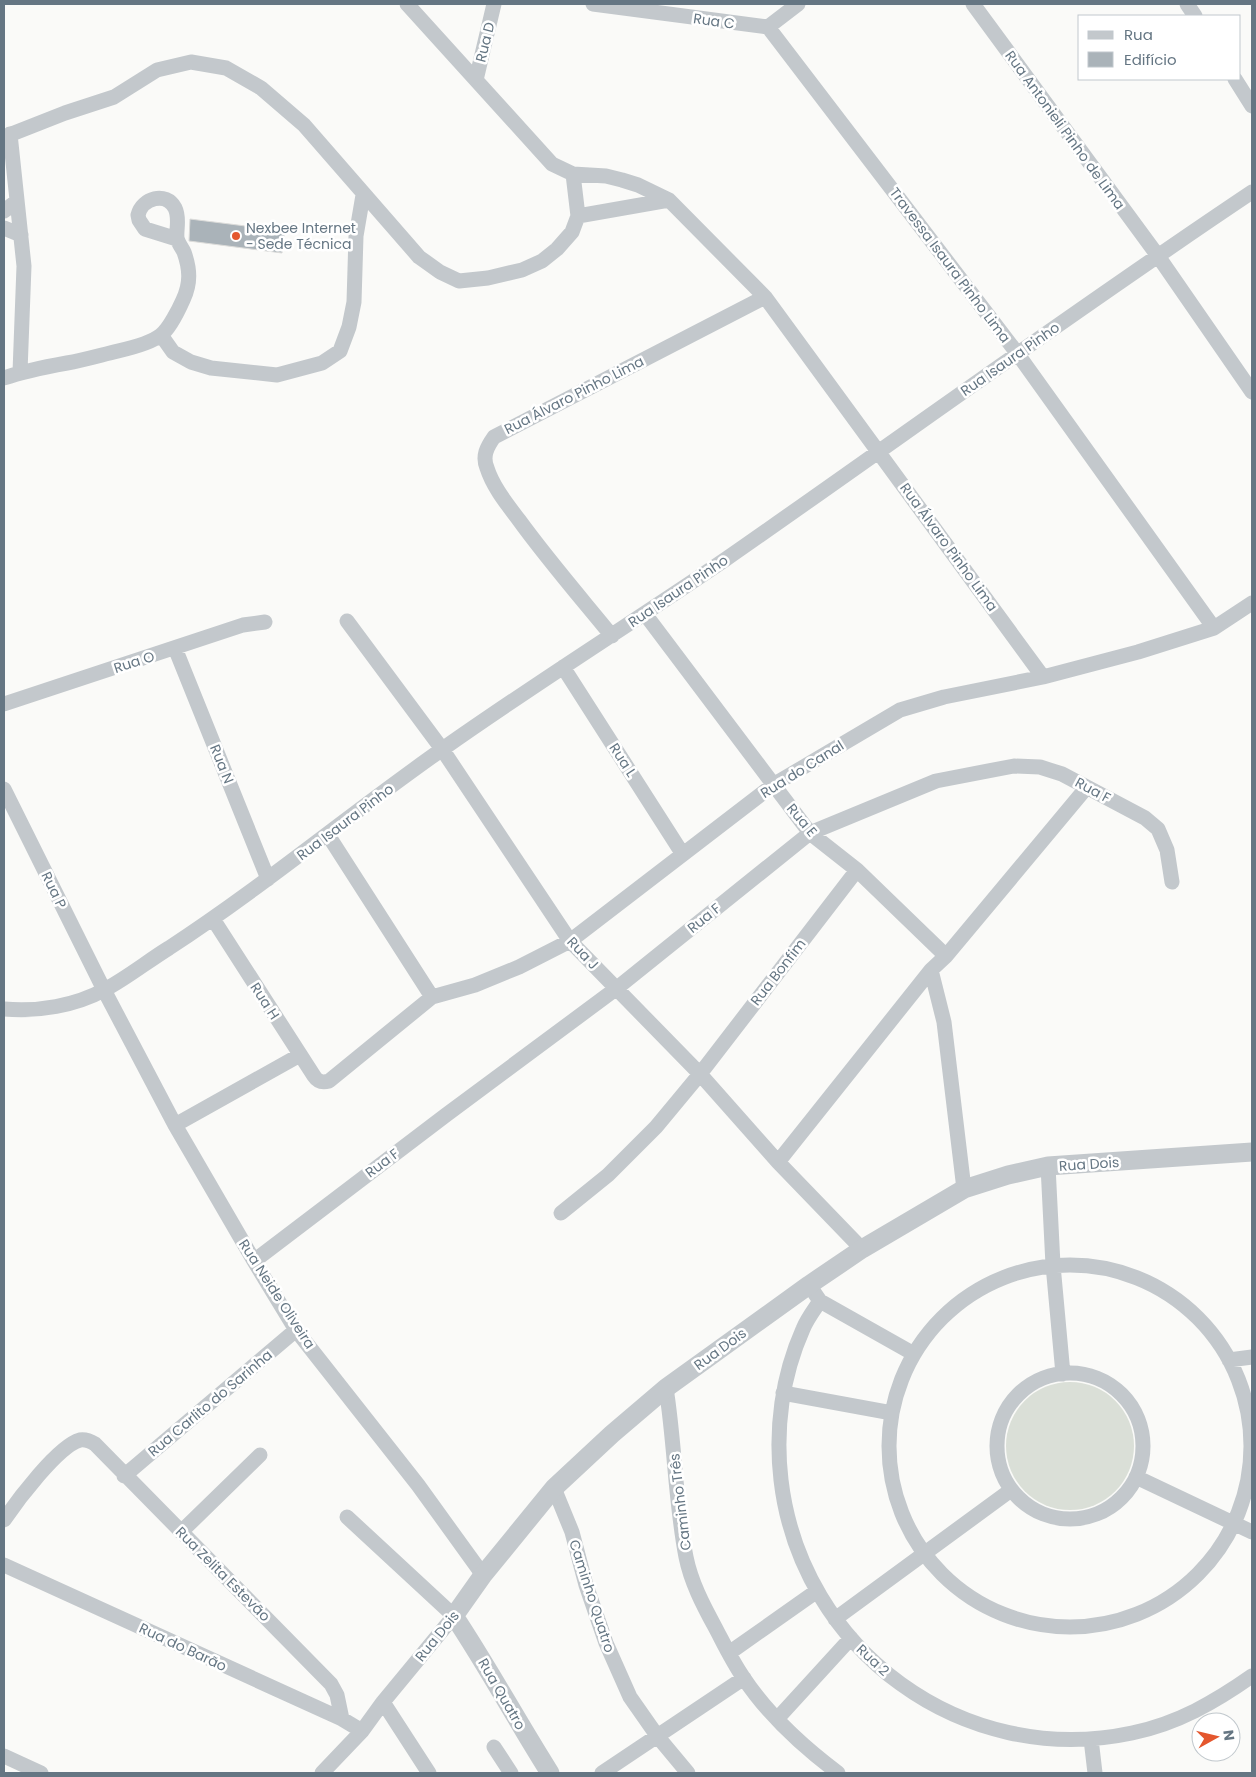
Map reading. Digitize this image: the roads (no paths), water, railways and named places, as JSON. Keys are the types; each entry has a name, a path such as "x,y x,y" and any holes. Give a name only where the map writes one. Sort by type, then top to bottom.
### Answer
{"street":[{"name":"Rua Álvaro Pinho Lima","path":"407,4 552,164 573,174 606,176 622,180 638,185 669,200 765,297 1043,677"},
{"name":"Rua D","path":"476,80 494,4"},
{"name":"Rua C","path":"593,4 768,27"},
{"name":"Rua Antonieli Pinho de Lima","path":"973,4 1158,256 1252,392"},
{"path":"1187,4 1194,15"},
{"path":"768,27 791,7"},
{"name":"Travessa Isaura Pinho Lima","path":"768,27 1017,353 1214,628"},
{"path":"20,372 24,276 17,201 7,135 64,113 114,97 157,70 191,62 226,68 261,88 304,125 419,257 440,272 459,281 488,278 522,270 542,261 557,249 572,232 578,216 573,174"},
{"path":"1236,80 1252,106"},
{"name":"Rua Isaura Pinho","path":"4,1009 22,1011 46,1009 104,990 213,919 442,749 645,614 880,452 1017,353 1252,192"},
{"path":"161,335 173,352 191,362 210,368 277,375 322,364 340,351 350,327 354,302 356,236 364,194"},
{"path":"578,216 669,200"},
{"path":"4,211 17,201"},
{"path":"4,228 21,235"},
{"path":"4,378 20,372 70,363 138,346 161,335 179,308 189,283 189,268 177,239"},
{"name":"Rua Álvaro Pinho Lima","path":"612,636 501,496 487,469 484,458 486,448 494,437 765,297"},
{"name":"Rua do Canal","path":"432,997 492,978 519,967 570,941 682,853 773,785 900,710 944,697 1043,677 1138,652 1214,628 1252,603"},
{"name":"Rua E","path":"645,614 810,833 857,870 946,956"},
{"name":"Rua J","path":"347,621 442,749 570,941 700,1074 778,1162 862,1249"},
{"name":"Rua O","path":"4,704 243,625 265,622"},
{"name":"Rua N","path":"175,648 268,878"},
{"name":"Rua L","path":"563,667 682,853"},
{"name":"Rua F","path":"254,1261 617,988 810,833 936,781 1014,766 1040,767 1062,774 1087,787 1145,818 1158,829 1167,850 1172,882"},
{"path":"778,1162 932,970 946,956 1087,787"},
{"name":"Rua P","path":"4,789 104,990"},
{"path":"328,835 432,997"},
{"name":"Rua Bonfim","path":"700,1074 857,870"},
{"name":"Rua H","path":"213,919 300,1055 320,1082 329,1081 432,997"},
{"path":"932,970 944,1022 964,1189"},
{"name":"Rua Neide Oliveira","path":"104,990 175,1125 296,1330 418,1485 483,1575"},
{"path":"175,1125 300,1055"},
{"path":"562,1213 608,1175 656,1127 700,1074"},
{"name":"Rua Dois","path":"322,1773 362,1731 383,1702 454,1616 483,1575 554,1488 612,1434 666,1388 862,1249 964,1189 1008,1175 1048,1166 1252,1152"},
{"path":"1048,1166 1053,1265 1063,1374"},
{"path":"1085,1264 1116,1270 1156,1286 1174,1297 1205,1325 1229,1360 1245,1399 1251,1441 1248,1483 1242,1503 1235,1523 1225,1542 1208,1564 1183,1589 1166,1601 1128,1619 1088,1628 1053,1628 1026,1623 987,1608 952,1584 924,1554 904,1517 896,1498 889,1456 892,1413 902,1379 914,1354 926,1336 940,1320 973,1292 1011,1274 1053,1265 1085,1264"},
{"path":"809,1285 820,1301 914,1354"},
{"name":"Rua 2","path":"820,1301 804,1327 791,1360 783,1393 779,1427 779,1462 783,1496 790,1529 802,1561 817,1591 835,1619 880,1669 936,1707 966,1720 998,1731 1031,1737 1065,1740 1091,1739 1131,1733 1164,1724 1195,1712 1225,1696 1252,1676"},
{"name":"Rua Carlito do Sarinha","path":"124,1476 296,1330"},
{"path":"1229,1360 1252,1357"},
{"path":"1063,1374 1080,1374 1097,1378 1119,1392 1130,1404 1138,1419 1142,1436 1142,1461 1136,1477 1128,1492 1116,1504 1102,1513 1077,1519 1060,1519 1044,1515 1023,1502 1011,1490 1000,1467 997,1450 999,1433 1004,1417 1012,1402 1038,1380 1063,1374"},
{"name":"Caminho Três","path":"666,1388 671,1420 678,1509 687,1560 702,1603 744,1678 777,1719 810,1751 838,1773"},
{"path":"783,1393 892,1413"},
{"name":"Rua Zelita Estevão","path":"4,1520 21,1495 69,1446 79,1440 86,1440 100,1448 124,1476 330,1684 338,1695 342,1720"},
{"path":"181,1532 260,1455"},
{"path":"1136,1477 1252,1532"},
{"name":"Caminho Quatro","path":"554,1488 572,1532 586,1585 606,1643 630,1697 658,1737 688,1773"},
{"path":"835,1619 1011,1490"},
{"path":"347,1517 454,1616"},
{"name":"Rua do Barão","path":"4,1565 342,1720 362,1731"},
{"path":"729,1654 817,1591"},
{"name":"Rua Quatro","path":"454,1616 550,1773"},
{"path":"777,1719 851,1638"},
{"path":"602,1773 744,1678"},
{"path":"383,1702 429,1773"},
{"path":"1091,1739 1094,1773"},
{"path":"494,1747 510,1773"},
{"path":"4,1756 35,1772"}],"place":[{"name":"Nexbee Internet - Sede Técnica","path":"236,236"}]}
